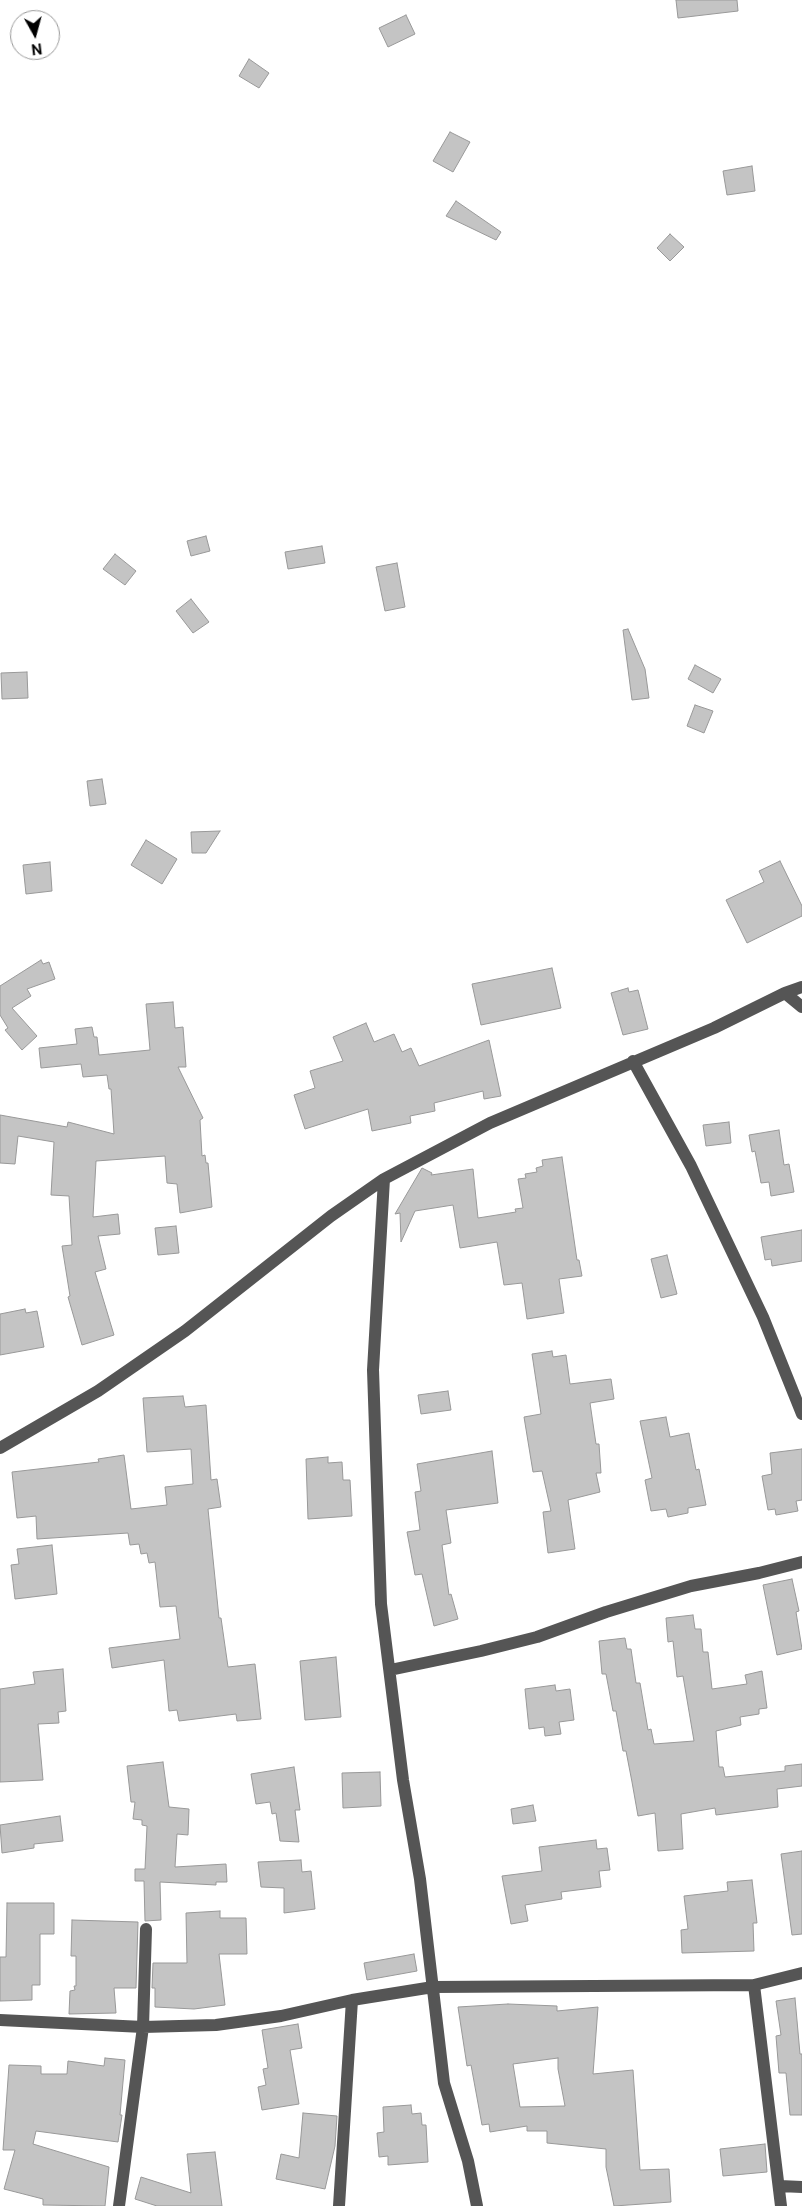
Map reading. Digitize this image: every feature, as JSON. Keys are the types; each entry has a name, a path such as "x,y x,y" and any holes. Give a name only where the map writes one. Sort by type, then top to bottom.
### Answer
{"street":[{"path":"0,1448 98,1391 185,1331 331,1216 384,1179 490,1123 714,1028 785,993 802,987"},
{"path":"785,993 802,1007"},
{"path":"633,1061 691,1166 763,1317 802,1414"},
{"path":"384,1179 373,1370 381,1604 403,1780 420,1879 444,2084 468,2161 477,2206"},
{"path":"390,1670 528,1639 606,1612 691,1586 759,1573 802,1562"},
{"path":"119,2206 142,2027 146,1929"},
{"path":"0,2020 142,2027 216,2025 281,2016 352,2000 433,1987 754,1985 802,1973"},
{"path":"754,1985 781,2206"},
{"path":"340,2206 352,2000"},
{"path":"780,2186 802,2187"}],"building":[{"path":"676,0 737,0 738,11 678,18"},
{"path":"406,15 415,34 388,47 379,28"},
{"path":"249,59 269,73 259,88 239,76"},
{"path":"450,132 470,142 453,172 433,161"},
{"path":"752,166 755,191 727,195 723,171"},
{"path":"456,201 501,232 496,240 446,216"},
{"path":"670,234 684,247 670,261 657,248"},
{"path":"206,536 210,551 191,556 187,541"},
{"path":"322,546 325,563 288,569 285,552"},
{"path":"115,554 136,571 125,585 103,569"},
{"path":"397,563 405,607 385,611 376,567"},
{"path":"191,599 209,622 193,633 176,611"},
{"path":"628,629 645,669 649,698 632,700 623,630"},
{"path":"695,665 721,679 713,693 688,679"},
{"path":"27,672 28,698 2,699 1,673"},
{"path":"695,705 713,711 704,733 687,726"},
{"path":"102,779 106,804 90,806 87,781"},
{"path":"220,831 206,853 192,853 191,832"},
{"path":"146,840 177,859 162,884 131,865"},
{"path":"780,861 802,906 802,916 747,943 726,900 764,882 759,871"},
{"path":"50,862 52,891 26,894 23,865"},
{"path":"41,960 43,964 49,962 55,979 27,989 31,996 12,1008 37,1036 22,1050 5,1030 8,1028 0,1015 0,986"},
{"path":"552,968 561,1008 481,1025 472,984"},
{"path":"628,988 629,992 638,990 648,1029 623,1035 611,993"},
{"path":"173,1002 175,1028 183,1027 186,1067 178,1067 203,1118 200,1120 202,1156 205,1155 206,1163 208,1163 212,1207 180,1213 177,1184 167,1183 165,1156 96,1161 93,1217 118,1214 120,1234 98,1236 106,1269 95,1272 114,1335 82,1345 68,1297 70,1296 62,1246 72,1245 69,1196 51,1195 54,1142 18,1136 15,1164 0,1163 0,1115 67,1127 68,1122 114,1134 111,1089 109,1089 107,1075 83,1077 81,1064 41,1068 39,1048 77,1044 75,1029 92,1027 94,1037 97,1037 99,1055 150,1050 146,1004"},
{"path":"366,1023 374,1042 394,1034 402,1052 411,1048 419,1066 489,1040 501,1096 484,1099 483,1091 434,1103 435,1111 410,1116 411,1123 372,1131 368,1109 305,1129 294,1095 315,1088 310,1071 343,1061 333,1037"},
{"path":"729,1122 731,1143 706,1146 703,1125"},
{"path":"779,1130 784,1165 789,1164 794,1192 771,1196 769,1182 761,1183 755,1151 752,1152 749,1135"},
{"path":"562,1157 577,1260 579,1260 582,1276 559,1279 564,1313 527,1319 522,1283 504,1285 497,1242 460,1248 453,1205 415,1211 401,1242 400,1213 395,1214 422,1168 432,1173 431,1175 473,1169 478,1218 516,1212 515,1209 523,1208 518,1179 526,1178 525,1174 537,1172 536,1168 543,1166 542,1160"},
{"path":"176,1226 179,1253 158,1255 155,1228"},
{"path":"802,1230 802,1261 772,1266 771,1259 765,1260 761,1237"},
{"path":"667,1255 677,1294 661,1298 651,1259"},
{"path":"25,1309 26,1313 37,1311 44,1347 0,1355 0,1314"},
{"path":"552,1351 553,1357 566,1355 570,1384 611,1379 614,1399 590,1403 596,1444 599,1444 601,1473 596,1473 600,1492 568,1500 575,1549 548,1553 543,1512 551,1511 542,1471 533,1472 524,1417 541,1414 532,1354"},
{"path":"448,1391 451,1410 421,1414 418,1395"},
{"path":"183,1396 185,1407 206,1405 211,1480 217,1479 221,1507 208,1509 219,1618 221,1618 228,1667 255,1664 261,1719 237,1721 236,1714 179,1721 177,1710 169,1711 164,1660 112,1668 109,1648 180,1639 176,1606 160,1607 155,1562 149,1563 147,1553 141,1554 139,1544 130,1545 128,1533 37,1539 36,1516 17,1518 12,1472 99,1462 98,1459 124,1455 131,1509 167,1505 165,1487 193,1484 191,1449 147,1452 143,1398"},
{"path":"666,1417 670,1437 689,1433 696,1470 699,1469 706,1505 688,1508 688,1513 668,1517 666,1509 651,1511 645,1480 652,1478 640,1421"},
{"path":"802,1449 802,1500 796,1501 798,1511 776,1515 775,1509 768,1510 762,1476 772,1474 770,1453"},
{"path":"492,1451 498,1503 446,1510 451,1543 442,1545 449,1595 451,1594 458,1619 434,1626 422,1574 415,1575 407,1532 420,1530 415,1492 421,1491 417,1464"},
{"path":"328,1457 328,1463 342,1462 343,1480 350,1480 352,1516 308,1519 306,1459"},
{"path":"52,1545 57,1594 15,1599 11,1565 19,1564 17,1549"},
{"path":"792,1579 799,1611 796,1612 802,1649 777,1655 763,1585"},
{"path":"693,1615 695,1629 701,1629 703,1652 708,1652 712,1689 747,1684 745,1675 762,1671 767,1708 759,1709 759,1714 740,1717 741,1725 716,1731 719,1767 723,1767 725,1777 785,1771 785,1766 802,1764 802,1786 777,1789 778,1807 716,1815 715,1808 681,1814 683,1849 658,1851 655,1813 638,1816 626,1751 623,1751 616,1711 613,1711 606,1674 602,1674 599,1641 625,1638 627,1649 631,1649 636,1683 640,1683 648,1730 651,1729 654,1744 694,1741 683,1676 677,1677 673,1641 668,1642 666,1618"},
{"path":"336,1657 341,1717 305,1720 300,1661"},
{"path":"63,1669 66,1711 58,1712 59,1723 38,1724 43,1780 0,1782 0,1689 35,1684 33,1672"},
{"path":"555,1685 556,1691 570,1689 574,1720 559,1722 561,1734 545,1736 544,1727 529,1729 525,1689"},
{"path":"163,1762 169,1807 189,1809 188,1835 177,1834 175,1867 226,1864 227,1882 216,1882 216,1885 160,1882 161,1920 145,1921 144,1881 135,1881 135,1869 145,1869 147,1826 142,1825 142,1820 133,1819 135,1802 131,1802 127,1766"},
{"path":"294,1767 300,1810 295,1810 299,1842 280,1841 276,1813 272,1814 270,1802 256,1804 251,1774"},
{"path":"380,1772 381,1806 343,1808 342,1773"},
{"path":"533,1805 536,1821 513,1824 511,1809"},
{"path":"60,1816 63,1841 34,1844 34,1848 2,1853 0,1825"},
{"path":"596,1840 597,1849 607,1848 610,1870 599,1871 601,1887 561,1892 562,1899 525,1905 528,1921 511,1924 502,1876 542,1871 539,1847"},
{"path":"802,1851 802,1934 792,1935 781,1854"},
{"path":"301,1860 302,1872 311,1871 315,1909 284,1913 284,1888 261,1887 258,1862"},
{"path":"752,1880 757,1923 753,1923 754,1951 682,1953 681,1930 688,1929 684,1896 728,1891 727,1882"},
{"path":"7,1903 54,1903 54,1934 40,1934 40,1985 32,1985 32,2000 0,2001 0,1957 6,1957"},
{"path":"220,1911 220,1918 246,1918 247,1954 219,1954 225,2005 194,2009 155,2007 155,1988 152,1988 153,1963 187,1963 186,1913"},
{"path":"72,1920 138,1922 136,1988 114,1988 116,2013 69,2014 70,1991 75,1990 74,1986 76,1986 76,1956 71,1956"},
{"path":"414,1954 417,1971 367,1980 364,1963"},
{"path":"795,1998 800,2054 802,2054 802,2115 790,2115 786,2073 779,2073 776,2036 781,2035 776,2001"},
{"path":"508,2004 557,2006 557,2011 598,2007 593,2074 633,2070 640,2170 669,2169 671,2202 614,2206 606,2167 606,2149 547,2143 547,2131 527,2131 527,2126 490,2132 489,2124 482,2125 471,2065 467,2066 458,2007","holes":["558,2058 558,2069 565,2106 520,2107 513,2064"]},
{"path":"298,2024 302,2048 290,2050 299,2104 262,2110 258,2087 266,2085 263,2069 268,2068 262,2030"},
{"path":"105,2058 125,2060 120,2115 122,2115 118,2142 36,2131 33,2144 109,2167 105,2206 43,2205 43,2199 4,2189 15,2150 3,2150 9,2065 41,2066 41,2074 67,2074 68,2061 104,2066"},
{"path":"411,2105 412,2114 421,2113 422,2125 426,2125 428,2162 388,2165 388,2156 379,2157 377,2133 384,2132 383,2107"},
{"path":"303,2113 337,2116 335,2146 325,2189 276,2179 281,2154 299,2158"},
{"path":"765,2144 767,2172 723,2176 720,2149"},
{"path":"215,2152 222,2206 157,2206 135,2199 141,2177 191,2193 187,2154"}]}
